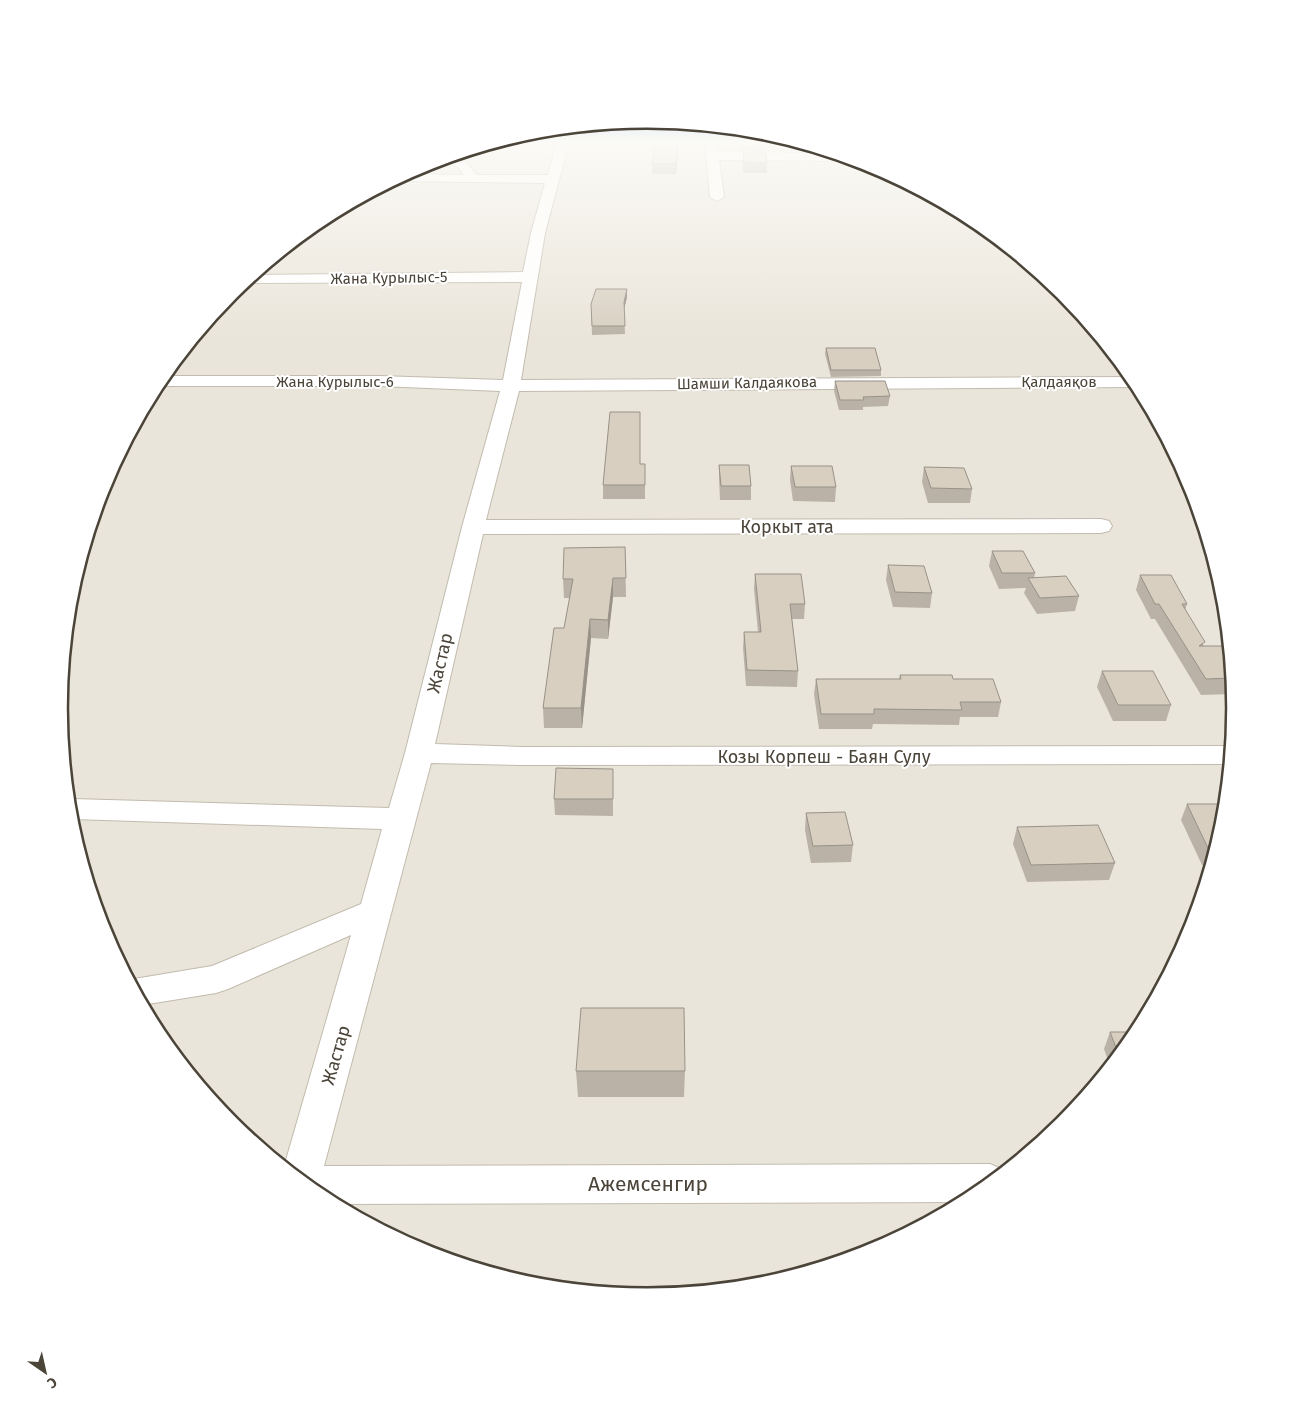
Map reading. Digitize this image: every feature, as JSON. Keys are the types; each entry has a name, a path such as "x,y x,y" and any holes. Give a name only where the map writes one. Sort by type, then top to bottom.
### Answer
{"street":[{"name":"Жастар","path":"302,1174 419,753 473,527 511,386 538,233 545,208"},
{"name":"Жана Курылыс-5","path":"258,280 531,277"},
{"name":"Жана Курылыс-6","path":"169,381 379,382 511,386"},
{"name":"Шамши Калдаякова","path":"511,386 983,382"},
{"name":"Қалдаяқов","path":"983,382 1124,382"},
{"name":"Коркыт ата","path":"473,527 1101,526"},
{"name":"Козы Корпеш - Баян Сулу","path":"419,753 551,756 1223,755"},
{"path":"77,809 400,819"},
{"path":"141,991 216,980 376,911"},
{"name":"Ажемсенгир","path":"318,1185 978,1183"}],"shaded area":[{"path":"355,208 938,208 999,249 1056,299 1106,356 1128,387 1166,452 1195,522 1206,559 1221,633 1226,708 1224,746 1221,784 1206,858 1195,895 1166,965 1128,1030 1106,1061 1056,1118 1028,1144 999,1168 936,1210 903,1228 833,1257 796,1268 722,1283 646,1288 609,1286 571,1283 497,1268 460,1257 390,1228 325,1190 294,1168 237,1118 211,1090 187,1061 145,998 127,965 98,895 87,858 72,784 68,708 72,633 87,559 98,522 127,452 165,387 187,356 237,299 294,249"}],"building":[{"path":"596,289 627,289 624,302 625,326 592,326 591,304"},
{"path":"826,348 875,348 881,370 831,370"},
{"path":"835,381 885,381 890,396 863,397 864,400 840,400"},
{"path":"610,412 640,412 640,464 645,464 645,485 603,485"},
{"path":"719,465 749,465 751,486 721,486"},
{"path":"791,466 832,466 836,487 795,487"},
{"path":"924,467 964,468 972,489 931,488"},
{"path":"625,547 626,578 613,578 608,620 590,619 581,708 543,708 554,628 564,628 573,579 563,579 564,548"},
{"path":"992,551 1023,551 1035,573 1002,573"},
{"path":"888,565 924,566 932,593 895,592"},
{"path":"755,574 801,574 805,604 790,604 798,671 747,670 744,632 761,632"},
{"path":"1140,575 1171,575 1187,604 1182,604 1205,642 1199,646 1222,646 1224,678 1206,679 1159,604 1155,604"},
{"path":"1066,576 1079,596 1040,598 1028,578"},
{"path":"1102,671 1153,671 1171,705 1118,705"},
{"path":"900,675 952,675 953,679 993,679 1001,702 960,702 962,710 874,709 874,714 821,714 816,679 901,679"},
{"path":"556,768 613,769 613,799 554,799"},
{"path":"1187,804 1217,804 1208,848"},
{"path":"845,812 853,845 813,846 806,813"},
{"path":"1098,825 1115,863 1031,865 1017,827"},
{"path":"581,1008 684,1008 685,1071 576,1071"},
{"path":"1110,1032 1127,1032 1116,1047"}]}
